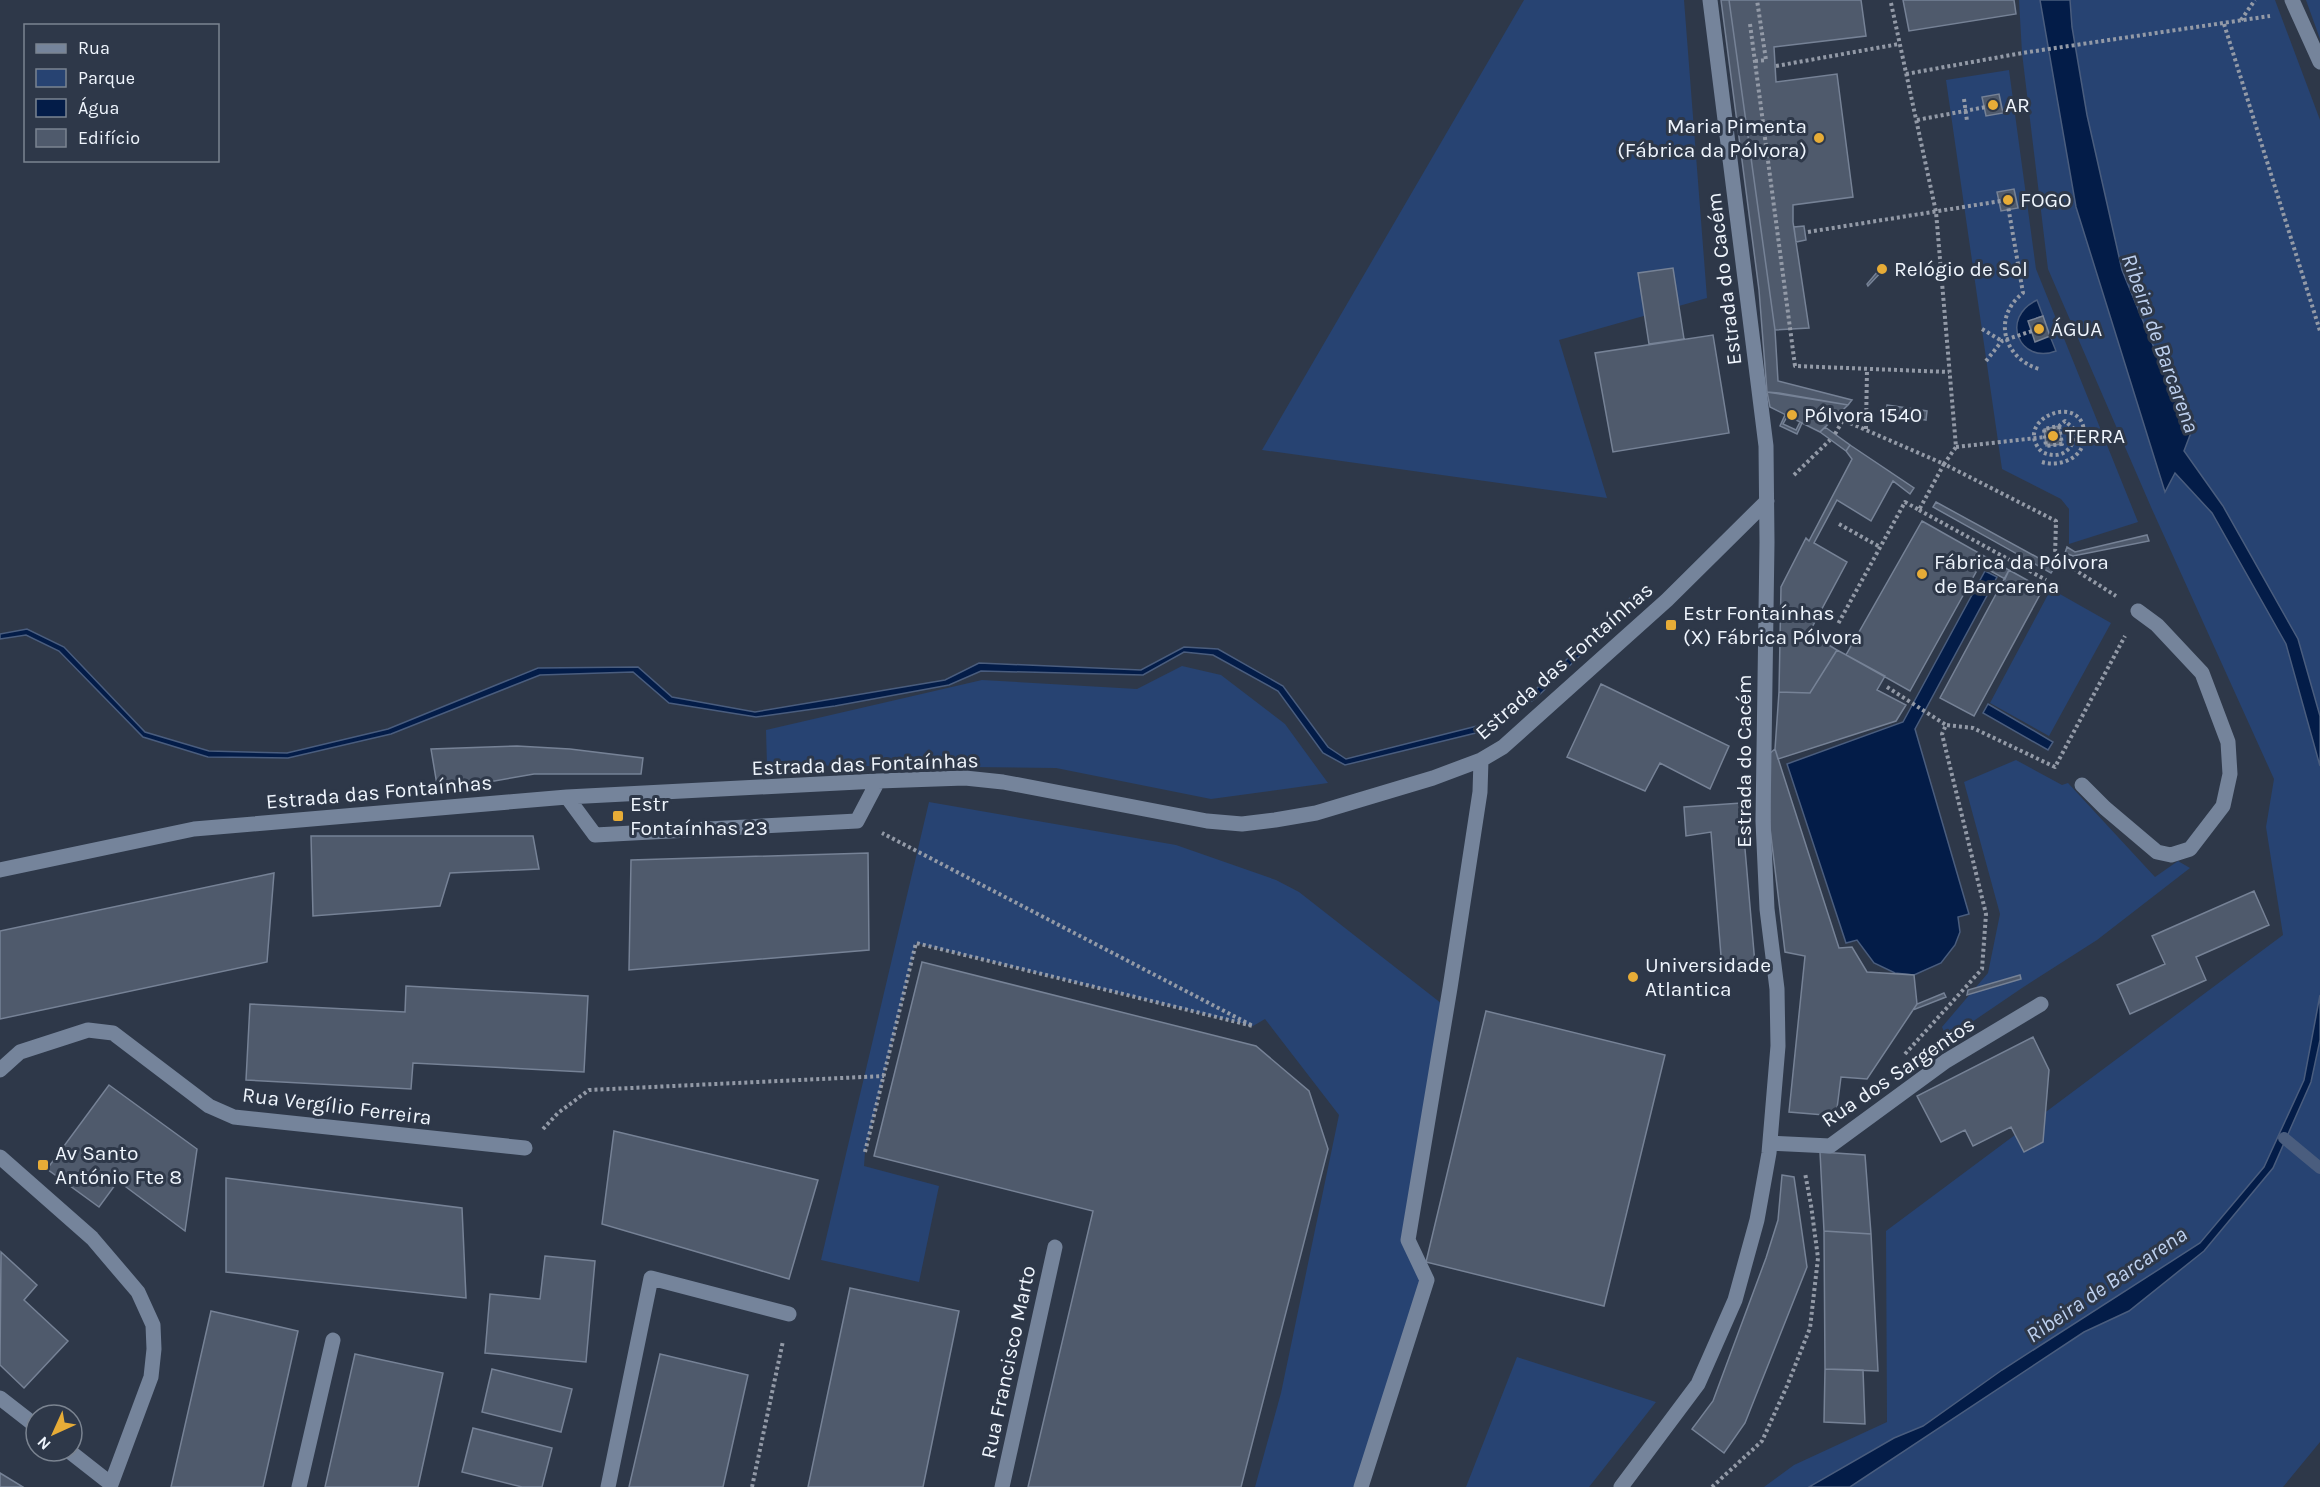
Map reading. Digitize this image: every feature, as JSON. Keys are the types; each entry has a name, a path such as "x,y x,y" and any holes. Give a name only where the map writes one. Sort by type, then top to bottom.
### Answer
{"street":[{"name":"Estrada do Cacém","path":"1621,1487 1684,1406 1698,1384 1735,1300 1757,1220 1770,1143 1778,1046 1777,989 1767,909 1763,821 1766,447 1710,0"},
{"path":"2294,5 2320,62"},
{"name":"Estrada das Fontaínhas","path":"0,870 194,830 567,797 878,780 965,778 1002,782 1207,820 1242,824 1316,813 1433,778 1481,760 1503,747 1666,600 1767,501"},
{"path":"2082,785 2105,808 2157,852 2171,855 2190,849 2223,806 2230,774 2228,742 2202,673 2157,625 2138,611"},
{"path":"1361,1487 1427,1280 1408,1240 1454,965 1479,792 1481,760"},
{"path":"567,797 594,835 857,820 878,780"},
{"name":"Rua dos Sargentos","path":"1770,1143 1830,1146 1946,1061 2041,1004"},
{"name":"Rua Vergílio Ferreira","path":"0,1070 20,1052 88,1030 113,1033 209,1106 234,1117 525,1148"},
{"path":"0,1157 92,1238 138,1292 153,1324 154,1349 151,1377 111,1485 84,1463"},
{"name":"Rua Francisco Marto","path":"1002,1487 1055,1247"},
{"path":"608,1487 651,1278 789,1314"},
{"path":"299,1487 333,1340"},
{"path":"0,1398 24,1417"}],"path":[{"path":"1755,61 1766,60 1757,0"},
{"path":"2241,21 2254,0"},
{"path":"1891,3 1936,212 1956,447 1919,510"},
{"path":"1906,74 2022,53 2241,21 2294,5"},
{"path":"1750,24 1796,366 1949,372"},
{"path":"2224,24 2320,331"},
{"path":"1776,66 1899,44"},
{"path":"1964,99 1967,121"},
{"path":"1917,120 1991,106"},
{"path":"1808,232 2007,201 2024,293 2011,306 2005,317 2004,329 2020,360 2039,369"},
{"path":"1986,361 2002,341 2041,328"},
{"path":"1982,329 2002,341"},
{"path":"1866,429 1867,369"},
{"path":"2042,462 2056,464 2070,460 2082,446 2084,435 2081,422 2069,412 2061,411 2048,416 2036,427 2036,443 2042,452 2053,455 2069,450 2074,441 2075,430 2065,421 2060,426 2044,429 2046,446 2062,444 2060,426"},
{"path":"1835,434 1844,420 1944,464 2056,521 2055,557 2138,611 2055,767 1973,728 1946,725 1887,687"},
{"path":"1956,447 2045,437"},
{"path":"1767,501 1830,440"},
{"path":"1838,624 1905,502 2046,580"},
{"path":"1839,524 1880,547"},
{"path":"1897,1062 1982,969 1986,914 1942,734 1946,725"},
{"path":"857,820 1253,1026 916,943 865,1152"},
{"path":"525,1148 558,1113 589,1090 884,1076"},
{"path":"1712,1487 1762,1441 1810,1328 1818,1258 1811,1205 1798,1143"},
{"path":"752,1487 789,1314"}],"green space":[{"path":"1524,0 1684,0 1707,298 1559,340 1607,498 1262,450"},
{"path":"2019,0 2275,0 2320,120 2320,1442 2283,1487 1764,1487 1794,1465 1887,1422 1886,1231 2283,935 2266,827 2274,779 2151,507 2048,269 2022,53"},
{"path":"2306,0 2320,0 2320,39"},
{"path":"2009,70 2036,269 2138,522 2069,544 2069,509 2061,499 2002,469 1946,80"},
{"path":"2051,589 2111,623 2049,736 1990,703"},
{"path":"1182,666 1221,675 1285,724 1328,783 1211,799 1056,768 767,765 766,730 982,680 1137,689"},
{"path":"2016,760 2062,785 2068,783 2155,877 2178,861 2190,868 2097,940 1947,1039 1942,1027 1988,973 2000,914 1964,782"},
{"path":"929,802 1176,845 1276,880 1299,892 1446,1007 1408,1240 1427,1280 1361,1487 1255,1487 1281,1393 1339,1115 1265,1019 1253,1026 916,943 865,1152 864,1166 939,1186 919,1282 821,1260"},
{"path":"1517,1357 1656,1402 1589,1487 1466,1487"}],"water":[{"path":"2040,0 2070,0 2072,27 2087,115 2122,270 2174,396 2195,422 2184,451 2223,506 2298,639 2320,716 2320,766 2286,644 2212,513 2175,473 2165,492 2076,207"},
{"path":"2037,300 2043,316 2037,318 2045,337 2050,336 2056,351 2043,354 2032,351 2024,346 2019,338 2017,328 2019,318 2025,308"},
{"path":"1985,571 1997,577 1915,729 1969,914 1958,917 1960,932 1955,945 1941,963 1914,975 1895,973 1874,963 1857,940 1846,943 1787,764 1903,722"},
{"path":"1630,598 1635,603 1535,699 1484,731 1345,765 1323,753 1278,691 1213,655 1184,652 1143,675 981,671 949,685 835,706 756,717 669,703 633,672 540,675 391,734 288,758 208,757 143,737 59,651 26,635 0,639 0,634 27,629 64,647 145,732 209,751 287,753 388,729 538,668 638,667 672,697 755,712 945,680 979,663 1141,670 1184,647 1218,649 1283,686 1328,747 1346,759 1481,725 1532,693"},
{"path":"1988,704 2053,742 2048,750 1983,713"},
{"path":"2320,995 2320,1040 2311,1082 2273,1168 2204,1251 2129,1311 2084,1332 1850,1487 1809,1487 1894,1438 1923,1426 2002,1370 2200,1243 2264,1167 2304,1080"}],"building":[{"path":"1721,0 1729,0 1775,330 1778,381 1852,400 1848,405 1767,392 1759,290"},
{"path":"1729,0 1861,0 1866,36 1774,47 1776,82 1837,74 1853,197 1793,205 1793,222 1809,328 1775,330"},
{"path":"1903,0 2014,0 2016,14 1909,31"},
{"name":"AR","path":"1999,94 2003,113 1986,116 1982,97"},
{"name":"FOGO","path":"2014,189 2018,208 2001,211 1997,192"},
{"path":"1804,226 1806,240 1796,242 1794,227"},
{"path":"1884,264 1887,266 1868,286 1867,284"},
{"path":"1673,268 1684,339 1649,344 1638,273"},
{"name":"ÁGUA","path":"2043,316 2050,336 2035,342 2028,321"},
{"path":"1713,335 1729,433 1613,452 1595,353"},
{"path":"1767,392 1848,405 1820,432 1770,407"},
{"path":"1887,405 1927,411 1926,420 1886,413"},
{"path":"1785,415 1787,417 1783,424 1796,430 1800,422 1802,423 1797,434 1780,426"},
{"name":"TERRA","path":"2059,426 2062,444 2046,446 2044,429"},
{"path":"1825,427 1850,445 1846,451 1820,432"},
{"path":"1850,445 1914,488 1910,494 1893,481 1871,521 1837,500 1814,543 1847,562 1809,633 1837,650 1810,693 1779,692 1781,587 1806,538 1809,541 1852,459 1846,451"},
{"path":"1936,502 2055,567 2051,573 1933,507"},
{"path":"1922,521 2009,570 2005,579 1980,565 1910,691 1846,655"},
{"path":"2147,535 2149,541 2073,556 2065,553 2067,547 2075,552"},
{"path":"2009,570 2043,589 1974,716 1940,698"},
{"path":"1837,650 1885,676 1877,690 1906,705 1896,721 1778,759 1775,749 1779,692 1810,693"},
{"path":"1601,684 1729,746 1710,789 1660,763 1645,791 1567,757"},
{"path":"517,746 570,749 643,758 641,774 534,774 438,791 431,749"},
{"path":"1775,749 1839,948 1852,947 1867,972 1914,975 1917,1004 1867,1079 1841,1077 1836,1116 1789,1112 1805,956 1785,952 1770,828 1769,754"},
{"path":"1741,803 1755,964 1722,968 1711,832 1686,836 1684,807"},
{"path":"311,836 533,836 539,869 450,873 440,906 313,916"},
{"path":"868,853 869,950 629,970 631,860"},
{"path":"274,873 267,962 0,1019 0,931"},
{"path":"2254,891 2269,925 2196,957 2206,980 2130,1014 2117,985 2165,964 2152,936"},
{"path":"922,962 1256,1046 1309,1091 1328,1149 1241,1487 1028,1487 1093,1211 874,1156"},
{"path":"2020,975 2021,979 1967,995 1968,990"},
{"path":"406,986 588,996 584,1072 413,1063 411,1089 246,1080 250,1004 405,1012"},
{"path":"1944,993 1946,997 1913,1010 1917,1004"},
{"path":"1486,1011 1665,1055 1604,1306 1426,1262"},
{"path":"2033,1037 2049,1070 2043,1142 2024,1152 2011,1127 1973,1146 1965,1130 1941,1142 1917,1096"},
{"path":"109,1085 197,1149 185,1231 118,1181 99,1207 47,1169"},
{"path":"614,1131 818,1180 789,1279 602,1224"},
{"path":"1820,1152 1865,1155 1871,1234 1824,1231"},
{"path":"1782,1175 1794,1177 1807,1267 1745,1423 1724,1453 1692,1429 1713,1401 1766,1258 1778,1220"},
{"path":"226,1178 462,1208 466,1298 226,1272"},
{"path":"1824,1231 1871,1234 1878,1371 1825,1369"},
{"path":"1,1252 37,1285 24,1300 68,1341 24,1388 0,1365"},
{"path":"545,1256 595,1261 586,1362 485,1353 490,1294 540,1299"},
{"path":"850,1288 959,1311 923,1487 808,1487"},
{"path":"211,1311 298,1331 263,1487 171,1487"},
{"path":"355,1354 443,1373 418,1487 325,1487"},
{"path":"660,1354 748,1375 723,1487 629,1487"},
{"path":"492,1369 572,1389 561,1432 482,1412"},
{"path":"1825,1369 1863,1370 1865,1424 1824,1422"},
{"path":"473,1428 552,1448 542,1487 522,1487 462,1472"},
{"path":"0,1473 23,1487 0,1487"}],"waterway":[{"path":"2284,1138 2320,1168"}],"place":[{"name":"AR","path":"1993,105"},
{"name":"Maria Pimenta (Fábrica da Pólvora)","path":"1819,138"},
{"name":"FOGO","path":"2008,200"},
{"name":"Relógio de Sol","path":"1882,269"},
{"name":"ÁGUA","path":"2039,329"},
{"name":"Pólvora 1540","path":"1792,415"},
{"name":"TERRA","path":"2053,436"},
{"name":"Fábrica da Pólvora de Barcarena","path":"1922,574"},
{"name":"Estr Fontaínhas (X) Fábrica Pólvora","path":"1671,625"},
{"name":"Estr Fontaínhas 23","path":"618,816"},
{"name":"Universidade Atlantica","path":"1633,977"},
{"name":"Av Santo António Fte 8","path":"43,1165"}],"water label":[{"name":"Ribeira de Barcarena","path":"2161,343"},
{"name":"Ribeira de Barcarena","path":"2106,1284"}]}
